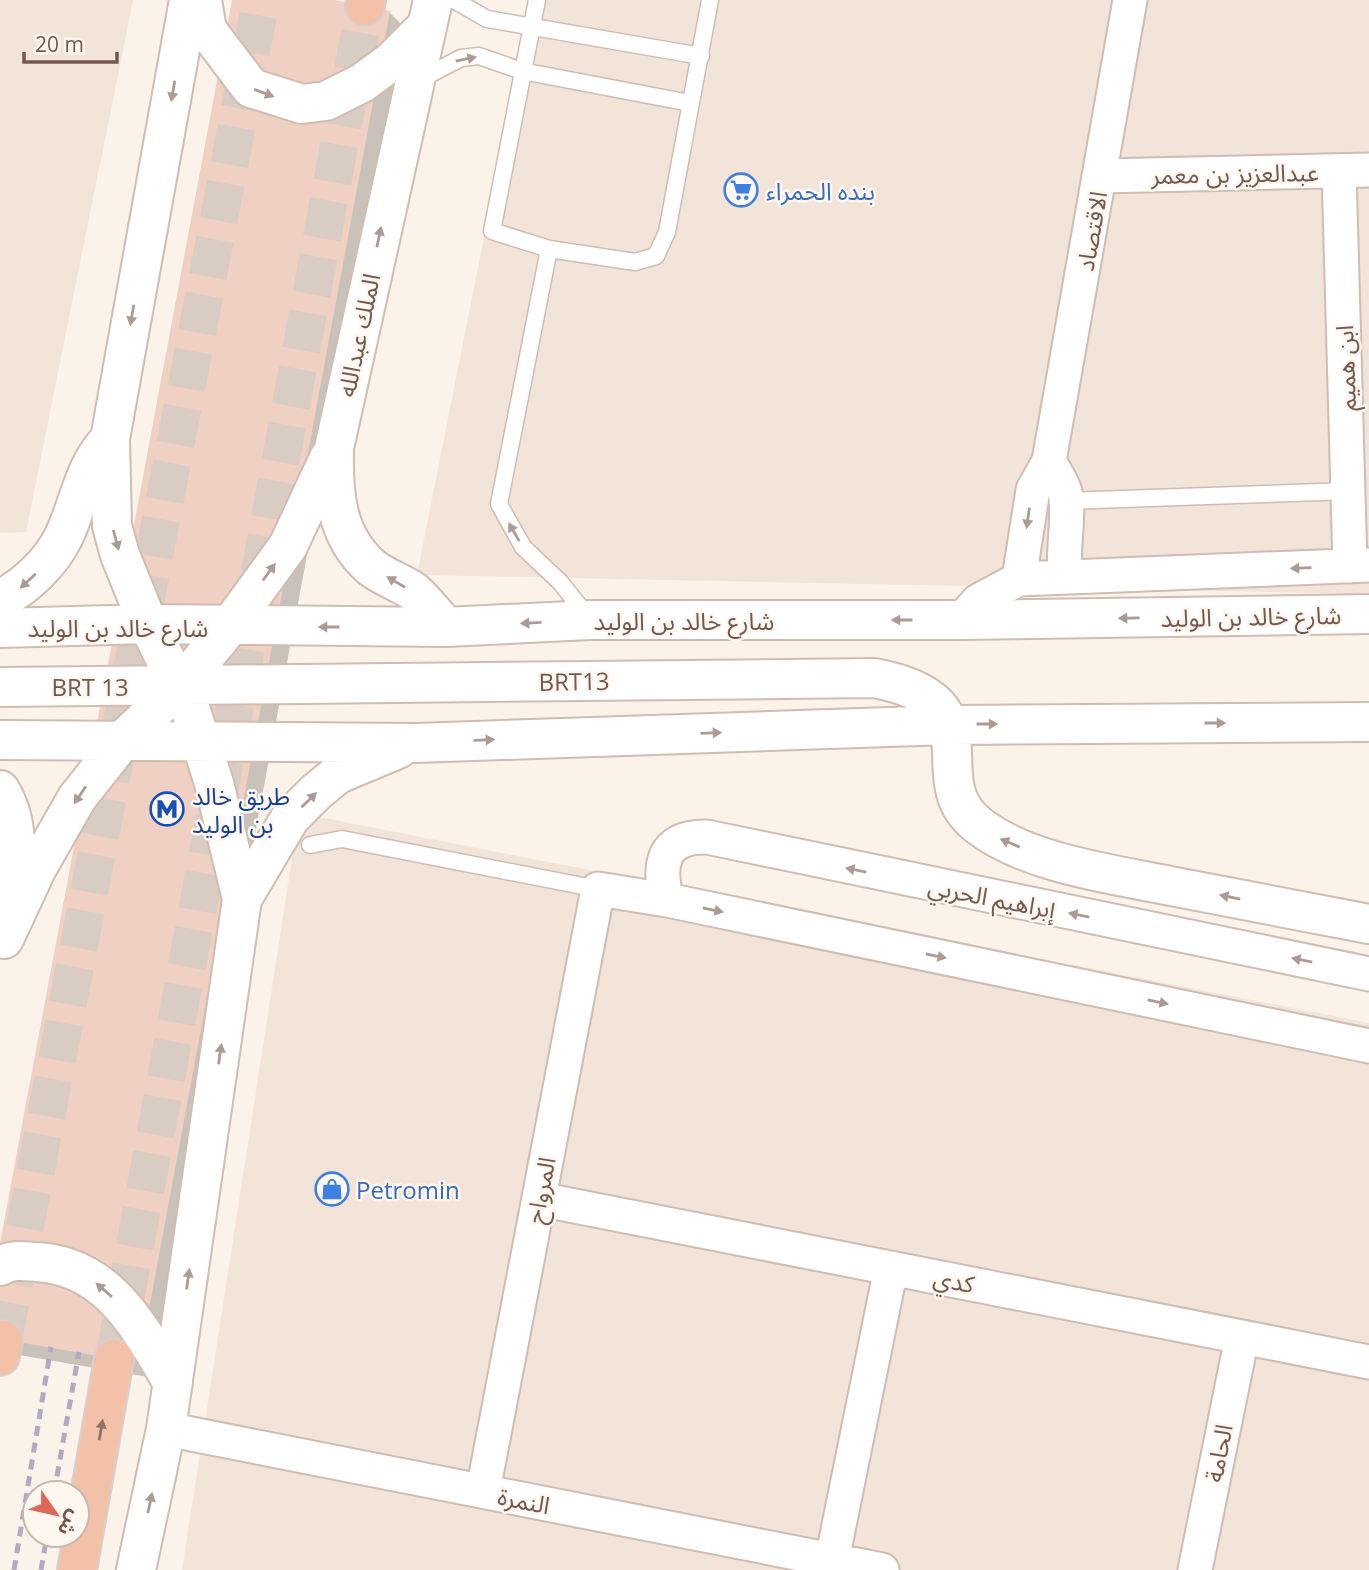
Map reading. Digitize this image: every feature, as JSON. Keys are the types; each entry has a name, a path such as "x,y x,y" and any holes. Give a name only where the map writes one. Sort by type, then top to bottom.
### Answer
{"highway":[{"path":"77,1570 114,1359"}],"main road":[{"path":"189,0 110,439 112,526 120,555 148,624 180,687 200,740 242,899"},
{"path":"202,0 206,30 251,88 302,104 326,102 362,83 392,61 430,13"},
{"name":"الملك عبدالله","path":"430,13 334,448 333,491 342,528 355,550 373,568 414,592 446,627"},
{"path":"0,600 17,591 47,561 63,537 88,466 110,439"},
{"path":"2,947 37,868 77,798 122,741 180,687 229,627 288,546 334,448"},
{"name":"شارع خالد بن الوليد","path":"0,628 148,624 229,627 446,627 590,620 961,620 1369,614"},
{"name":"BRT13","path":"180,687 874,678 901,683 932,699 950,725"},
{"name":"BRT 13","path":"0,687 180,687"},
{"path":"0,740 415,743 950,725 1369,722"},
{"path":"950,725 954,779 960,804 977,824 1001,839 1043,856 1119,876 1369,925"},
{"path":"136,1570 166,1429 242,899 290,817 316,792 338,774 358,764 415,743"},
{"path":"0,790 13,818 16,835 2,947"},
{"path":"0,1266 10,1260 49,1262 84,1272 132,1314 173,1383"}],"street":[{"name":"الاقتصاد","path":"1019,579 1033,490 1049,461 1130,0"},
{"name":"عبدالعزيز بن معمر","path":"1100,176 1354,170"},
{"name":"ابن هميم","path":"1354,170 1349,491 1359,565"},
{"path":"1049,461 1064,488 1066,501 1062,553 1065,577"},
{"path":"961,620 978,601 1019,579 1359,565"},
{"name":"إبراهيم الحربي","path":"667,900 662,873 670,849 683,839 707,837 1369,974"},
{"path":"598,889 667,900 1369,1045"},
{"name":"المرواح","path":"483,1491 598,889"},
{"name":"كدي","path":"539,1199 1369,1362"},
{"path":"832,1560 891,1268"},
{"name":"الحامة","path":"1195,1570 1241,1337"},
{"name":"النمرة","path":"166,1429 882,1570"}],"lane":[{"path":"454,0 487,19 701,56"},
{"path":"537,0 492,231 549,249 635,262 656,256 667,232 710,0"},
{"path":"413,83 470,56 522,71 690,103"},
{"path":"549,249 499,504 523,547 560,582 590,620"},
{"path":"1066,501 1349,491"},
{"path":"310,845 342,839 598,889"}],"shaded area":[{"path":"0,0 133,0 26,532 0,533"},
{"path":"531,0 1369,0 1369,594 417,575"},
{"path":"299,813 1369,1023 1369,1570 182,1570"}],"building":[{"name":"طريق خالد بن الوليد","path":"232,0 334,0 390,11 139,1363 0,1339 0,1243"}],"tunnel":[{"path":"3,1340 261,0"},
{"path":"114,1359 365,6"}],"railway":[{"path":"14,1570 51,1347"},
{"path":"56,1479 79,1352"},
{"path":"41,1570 45,1549"}],"place":[{"name":"بنده الحمراء","path":"741,190"},
{"name":"طريق خالد بن الوليد","path":"167,809"},
{"name":"Petromin","path":"332,1189"}]}
